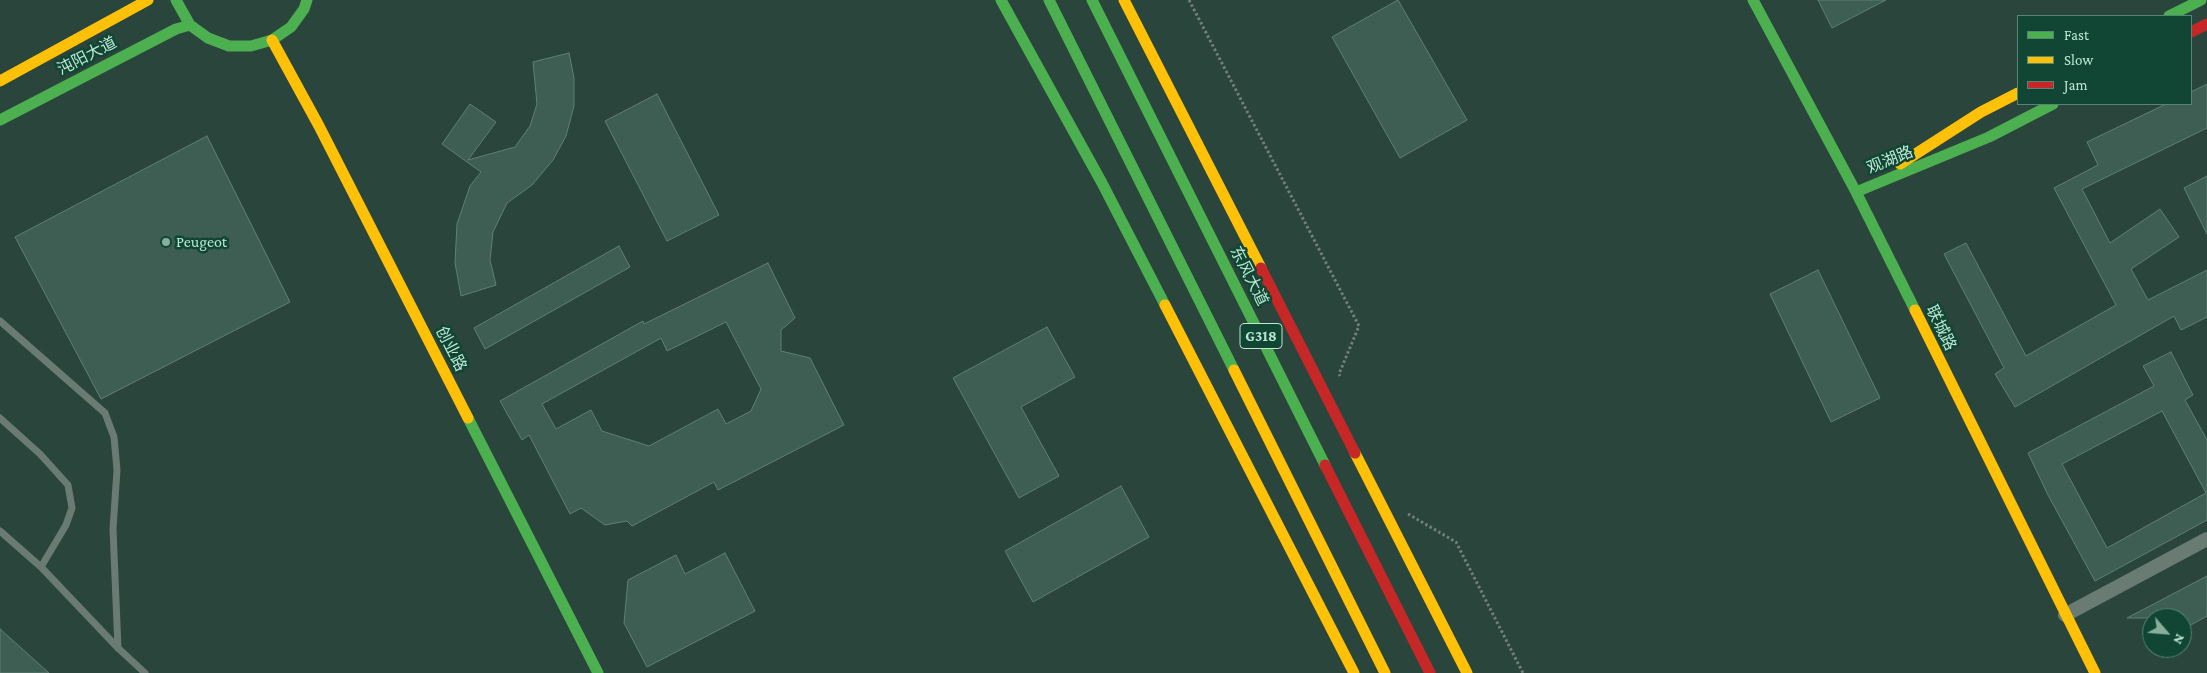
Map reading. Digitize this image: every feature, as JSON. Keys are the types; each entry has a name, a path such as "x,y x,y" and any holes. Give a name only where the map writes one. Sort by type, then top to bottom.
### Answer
{"main road":[{"name":"沌阳大道","path":"0,81 148,0"},
{"path":"176,0 190,25 208,38 229,46 251,46 272,40 291,27 307,0"},
{"path":"1001,0 1102,183 1354,673"},
{"name":"G318","path":"1049,0 1385,673"},
{"name":"东风大道","path":"1092,0 1430,673"},
{"path":"1124,0 1467,673"},
{"name":"联城路","path":"1753,0 1856,192 2095,673"},
{"path":"2172,15 2199,0"},
{"path":"2192,32 2207,24"},
{"name":"沌阳大道","path":"0,120 176,29 190,25"},
{"name":"创业路","path":"272,40 337,161 598,673"},
{"name":"观湖路","path":"1856,192 1982,112 2017,94"},
{"name":"观湖路","path":"1856,192 1989,137 2052,105"}],"street":[{"path":"2199,0 2207,17"},
{"path":"2065,615 2207,539"}],"lane":[{"path":"0,321 105,413 114,437 117,470 113,529 118,648"},
{"path":"0,418 40,454 68,485 72,508 66,525 42,568"},
{"path":"0,531 42,568 118,648 146,673"}],"path":[{"path":"1189,0 1359,326 1339,374 1343,382"},
{"path":"1407,513 1456,542 1523,673"}],"building":[{"path":"1398,0 1467,120 1400,158 1332,37"},
{"path":"1818,0 1886,0 1832,28"},
{"path":"569,53 574,78 574,106 566,136 553,160 532,185 507,203 493,232 490,260 496,285 461,296 455,263 457,224 470,186 481,172 442,144 470,104 496,122 468,160 515,147 530,126 537,104 533,62"},
{"path":"2207,84 2207,128 2082,189 2110,243 2160,209 2179,237 2131,269 2148,300 2207,270 2207,317 2181,330 2174,316 2015,407 1995,374 2004,368 1944,254 1966,243 2026,356 2116,305 2054,188 2098,165 2087,142 2164,105 2192,105 2192,92"},
{"path":"657,94 719,215 667,241 605,121"},
{"path":"207,136 290,302 101,399 15,237"},
{"path":"2207,176 2207,234 2184,188"},
{"path":"619,246 630,267 485,349 474,328"},
{"path":"768,263 795,318 781,330 781,351 810,358 844,425 718,490 714,482 632,526 627,521 605,525 581,508 570,514 529,435 522,440 500,401 643,321 644,324","holes":["726,322 761,389 751,411 726,424 718,409 649,446 602,431 591,410 556,429 542,404 661,338 667,351"]},
{"path":"1818,270 1880,398 1831,422 1770,294"},
{"path":"1047,327 1075,377 1021,407 1059,476 1019,498 953,378"},
{"path":"2171,352 2193,395 2185,400 2207,440 2207,520 2095,581 2048,495 2028,453 2154,386 2143,366","holes":["2162,411 2206,493 2107,548 2062,464"]},
{"path":"1121,486 1149,537 1033,602 1005,551"},
{"path":"725,553 755,611 647,667 624,623 628,580 676,555 685,574"},
{"path":"2207,576 2207,616 2192,624 2192,608 2146,608"},
{"path":"2142,610 2142,618 2127,618"},
{"path":"0,629 49,673 0,673"}],"traffic: fast":[{"path":"176,0 190,25 208,38 229,46 251,46 272,40 291,27 304,9 307,0"},
{"path":"1001,0 1102,183 1165,305"},
{"path":"1049,0 1234,370"},
{"path":"1092,0 1325,465"},
{"path":"1753,0 1856,192 1915,310"},
{"path":"2171,15 2201,0"},
{"path":"0,120 176,29 190,25"},
{"path":"1856,192 1989,137 2051,105"},
{"path":"468,418 598,673"}],"traffic: slow":[{"path":"0,81 148,0"},
{"path":"1124,0 1261,268"},
{"path":"272,40 319,126 468,418"},
{"path":"1900,164 1981,112 2017,94"},
{"path":"1165,305 1354,673"},
{"path":"1915,310 2095,673"},
{"path":"1234,370 1385,673"},
{"path":"1355,453 1467,673"}],"traffic: jam":[{"path":"2192,32 2207,24"},
{"path":"1261,268 1355,453"},
{"path":"1325,465 1430,673"}],"place":[{"name":"Peugeot","path":"166,242"}]}
